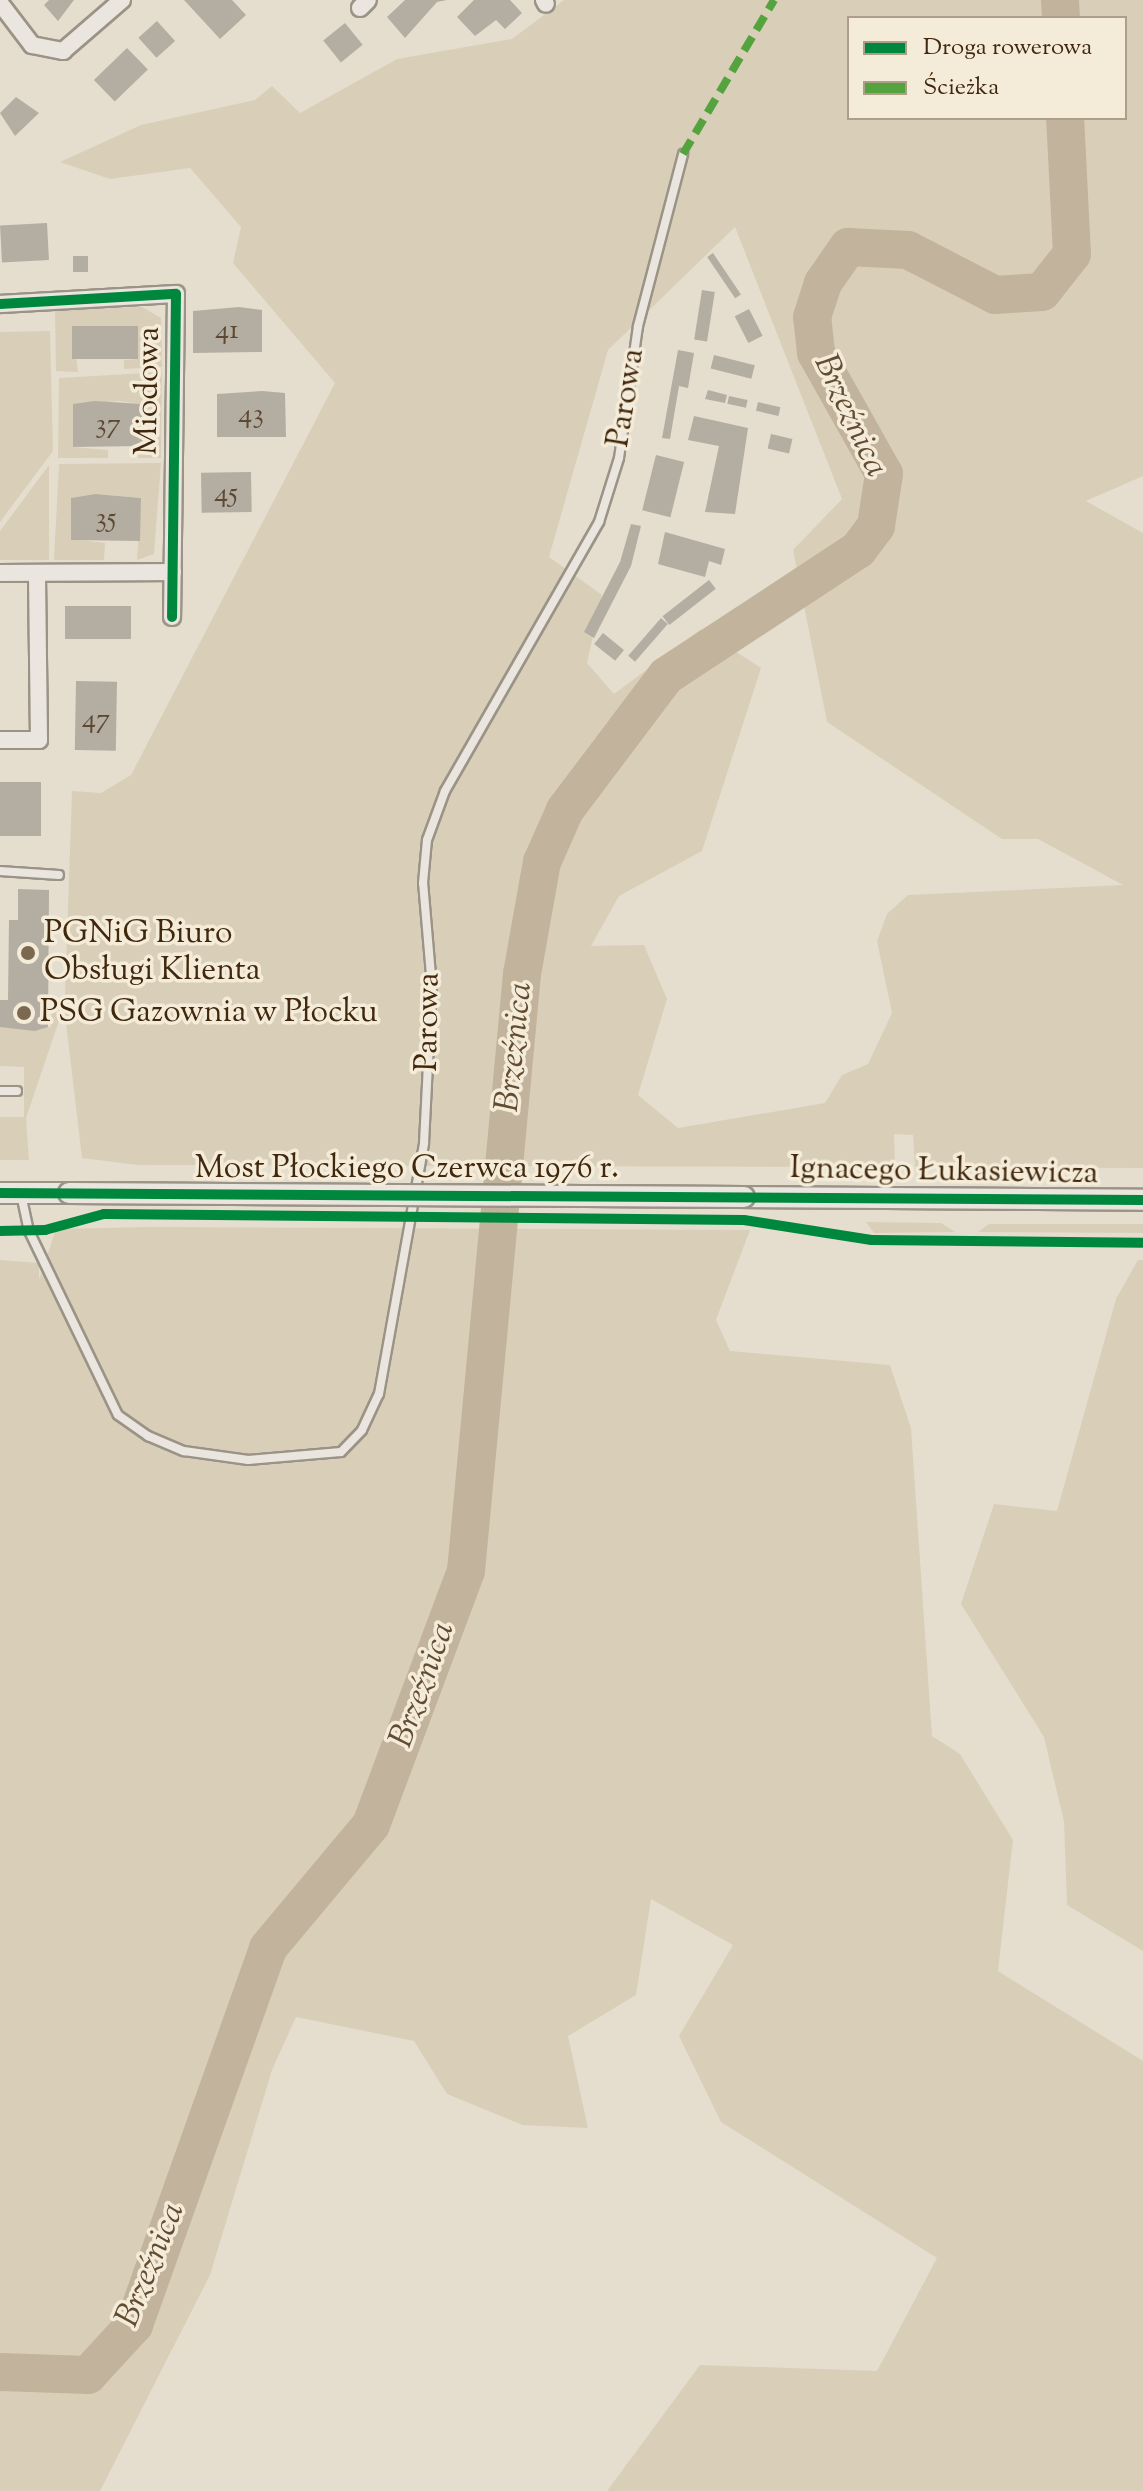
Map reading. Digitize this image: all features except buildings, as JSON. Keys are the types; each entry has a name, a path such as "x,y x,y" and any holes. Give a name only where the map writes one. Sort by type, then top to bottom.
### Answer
{"street":[{"path":"0,3 32,45 63,51 122,0"},
{"name":"Miodowa","path":"0,304 176,294 172,617"},
{"path":"0,573 173,572"},
{"path":"0,740 39,740 37,573"},
{"name":"Most Płockiego Czerwca 1976 r.","path":"10,1194 744,1197"},
{"name":"Ignacego Łukasiewicza","path":"744,1197 1143,1200"}],"lane":[{"name":"Parowa","path":"10,1194 118,1415 148,1436 184,1451 248,1460 341,1452 362,1430 382,1379 424,1143 432,987 423,883 427,840 445,791 599,522 619,458 638,326 683,154"},
{"path":"0,871 59,875"},
{"path":"0,1091 17,1091"}],"shaded area":[{"path":"564,0 1143,0 1143,476 1086,501 1143,533 1143,1168 915,1167 913,1135 894,1134 895,1162 888,1167 138,1165 82,1158 64,1006 26,1118 29,1160 0,1160 0,1117 24,1117 24,1067 0,1066 0,1027 51,1027 52,1009 65,996 72,791 101,793 131,775 335,383 233,263 241,227 190,168 110,179 60,162 141,125 255,100 272,86 300,113 397,59 512,39","holes":["735,227 842,499 793,550 827,722 1002,839 1038,839 1123,885 908,895 887,914 877,941 892,1013 868,1064 842,1075 825,1103 678,1128 638,1095 667,999 644,945 591,946 619,896 702,851 761,668 701,629 614,694 587,663 602,595 549,557 608,350"]},
{"path":"142,307 161,318 162,367 124,369 124,360 138,359 137,326 73,327 78,372 56,371 55,310"},
{"path":"50,331 53,451 0,522 0,332"},
{"path":"162,372 161,458 138,458 141,404 119,401 73,405 73,447 108,450 108,458 58,458 59,378"},
{"path":"161,463 154,554 137,560 141,498 95,494 72,498 71,539 105,543 104,560 54,560 59,464"},
{"path":"49,465 49,560 0,560 0,531"},
{"path":"866,1222 941,1223 955,1232 874,1233"},
{"path":"989,1224 1143,1224 1143,1233 978,1232"},
{"path":"56,1229 750,1230 716,1320 730,1351 890,1365 911,1428 932,1736 960,1754 1013,1840 998,1971 1143,2061 1143,2491 607,2491 700,2365 877,2371 937,2258 721,2122 679,2036 733,1945 651,1899 636,1995 568,2036 588,2128 523,2125 447,2094 414,2041 296,2017 272,2070 210,2275 100,2491 0,2491 0,1260 39,1263 39,1280"},
{"path":"1138,1260 1143,1260 1143,1951 1067,1905 1064,1822 1044,1737 961,1604 994,1504 1057,1511 1116,1299"}],"waterway":[{"name":"Brzeźnica","path":"1060,0 1061,16"},
{"name":"Brzeźnica","path":"0,2372 88,2375 134,2325 268,1948 371,1825 466,1571 522,974 542,862 565,810 666,676 858,550 876,526 884,474 816,353 812,317 823,283 848,247 908,250 995,295 1042,292 1072,254 1065,120"}],"marked path":[{"path":"683,154 774,0"}],"cycle path":[{"path":"0,304 176,294 172,617"},
{"path":"0,1193 1143,1200"},
{"path":"0,1231 45,1230 104,1214 744,1220 871,1240 1143,1243"}],"place":[{"name":"PGNiG Biuro Obsługi Klienta","path":"28,953"},
{"name":"PSG Gazownia w Płocku","path":"24,1013"}]}
